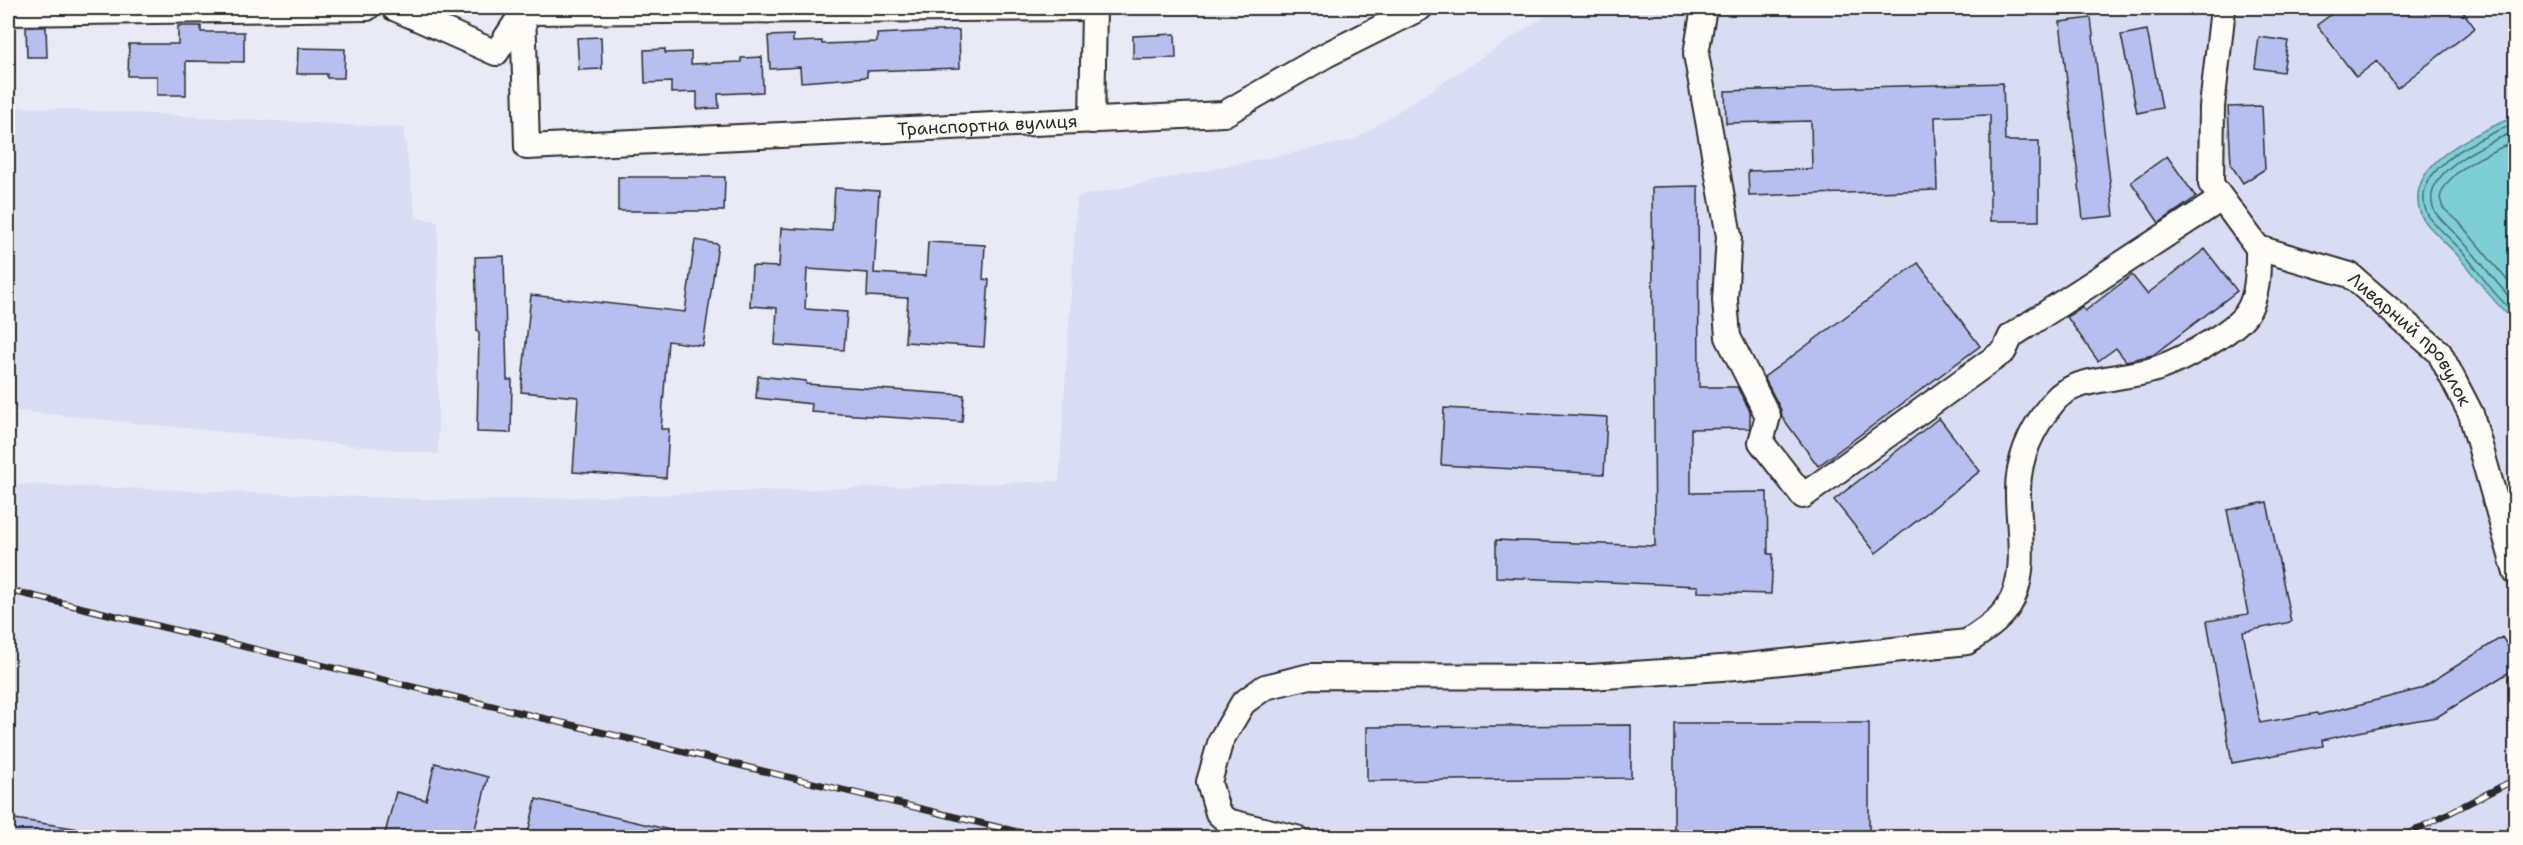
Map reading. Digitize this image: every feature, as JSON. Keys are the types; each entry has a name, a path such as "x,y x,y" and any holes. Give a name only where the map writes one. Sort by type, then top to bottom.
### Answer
{"street":[{"path":"8,13 367,8"},
{"path":"394,8 496,53 523,10 1094,8 1092,121"},
{"name":"Транспортна вулиця","path":"523,10 527,147 1224,114 1326,55 1420,8"},
{"path":"1704,8 1696,54 1729,236 1725,300 1728,338 1768,416 1761,442 1803,496 2004,351 2011,336 2221,199"},
{"path":"1296,837 1227,821 1218,813 1209,782 1221,740 1243,703 1265,687 1310,676 1590,677 1736,667 1967,642 1990,627 2008,607 2017,589 2021,536 2018,494 2022,459 2034,427 2057,398 2072,387 2160,368 2215,339 2246,314 2258,283 2258,248 2211,184 2212,107 2223,8"},
{"name":"Ливарний провулок","path":"2258,248 2350,274 2439,352 2471,414 2516,573"}],"shaded area":[{"path":"1558,8 2515,8 2515,837 8,838 8,484 473,501 1059,481 1077,197 1354,140"},
{"path":"8,106 403,128 416,218 438,221 438,454 8,410"}],"water":[{"path":"2515,117 2515,322 2428,225 2421,215 2418,196 2422,180 2432,165 2447,152 2482,131"}],"building":[{"path":"2340,8 2460,8 2475,28 2397,88 2377,61 2356,77 2317,25"},
{"path":"2091,18 2114,216 2083,219 2060,22"},
{"path":"178,26 201,26 201,32 244,32 244,62 186,61 186,95 157,95 157,76 128,76 129,44 178,44"},
{"path":"26,27 46,27 47,57 27,57"},
{"path":"959,30 960,68 867,71 867,77 801,82 800,67 770,69 768,36 793,35 793,42 822,41 822,44 877,42 877,34"},
{"path":"2147,30 2162,108 2137,113 2121,35"},
{"path":"1175,34 1176,58 1133,59 1133,36"},
{"path":"601,37 602,69 579,70 577,38"},
{"path":"2259,37 2288,41 2283,72 2255,68"},
{"path":"298,48 345,49 344,78 327,78 327,74 297,74"},
{"path":"665,49 665,53 691,52 691,64 741,62 741,58 762,57 763,92 718,94 719,108 697,109 697,92 671,93 671,82 645,83 644,50"},
{"path":"2003,83 2005,141 2039,141 2039,221 1990,221 1990,115 1935,117 1937,190 1749,196 1748,171 1812,169 1811,121 1726,123 1725,91"},
{"path":"2262,106 2265,169 2243,183 2231,165 2228,107"},
{"path":"2167,156 2196,197 2159,223 2131,182"},
{"path":"618,177 725,177 724,211 618,211"},
{"path":"1698,186 1699,387 1737,387 1750,411 1750,428 1691,429 1691,493 1767,492 1768,554 1773,554 1771,594 1698,592 1698,586 1496,577 1496,540 1655,546 1652,187"},
{"path":"835,188 879,191 874,273 926,276 928,242 985,245 983,279 989,280 984,347 905,342 908,298 867,296 868,273 807,269 805,309 847,312 844,350 775,345 777,308 750,306 752,266 779,267 781,228 832,231"},
{"path":"695,240 718,244 703,346 668,341 661,429 669,429 666,478 573,472 578,397 521,392 531,295 685,312"},
{"path":"2205,249 2237,291 2153,355 2126,361 2116,348 2098,361 2067,317 2082,307 2085,311 2132,275 2147,294"},
{"path":"504,256 507,380 512,380 511,433 477,432 479,332 477,332 475,257"},
{"path":"1918,263 1980,346 1818,466 1782,417 1781,410 1764,377"},
{"path":"758,376 806,381 806,384 964,395 962,422 811,412 812,404 756,398"},
{"path":"1444,408 1607,417 1604,474 1441,465"},
{"path":"1939,418 1980,471 1876,553 1834,500"},
{"path":"2267,502 2291,622 2243,632 2260,723 2317,713 2318,715 2420,689 2502,637 2516,659 2516,668 2437,717 2322,740 2323,746 2232,763 2207,621 2248,614 2227,510"},
{"path":"1674,723 1869,723 1869,837 1674,837"},
{"path":"1631,725 1631,778 1367,781 1367,727"},
{"path":"435,763 488,777 473,837 384,837 396,792 426,800"},
{"path":"536,799 679,832 678,837 527,837"},
{"path":"8,818 79,829 78,837 8,837"}],"railway":[{"path":"8,590 1043,838"},
{"path":"2400,838 2516,779"}]}
